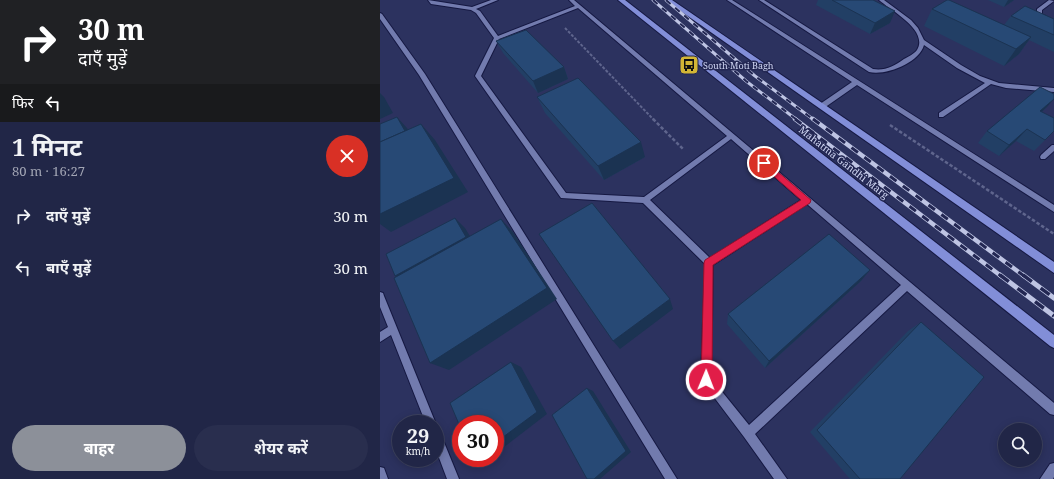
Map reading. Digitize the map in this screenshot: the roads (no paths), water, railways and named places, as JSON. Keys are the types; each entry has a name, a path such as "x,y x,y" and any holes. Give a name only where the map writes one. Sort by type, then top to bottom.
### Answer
{"main road":[{"name":"Mahatma Gandhi Marg","path":"621,0 1054,342"},
{"path":"668,0 1054,268"}],"street":[{"path":"430,0 441,4 472,9 478,12 497,38"},
{"path":"472,9 496,0"},
{"path":"571,0 1054,410"},
{"path":"729,0 1054,209"},
{"path":"761,0 871,71 881,73 896,68 917,54 921,49 922,41"},
{"path":"881,0 904,16 914,26 922,41 967,71 999,85 1054,90"},
{"path":"1052,0 1039,10 1040,15 1054,23"},
{"path":"579,6 497,38 478,76 564,196 645,200 731,136"},
{"path":"380,15 422,74 671,479"},
{"path":"822,106 857,82"},
{"path":"941,115 990,82"},
{"path":"1042,157 1054,147"},
{"path":"645,200 709,263 706,380 748,432 781,479"},
{"path":"709,263 807,200"},
{"path":"748,432 907,285"},
{"path":"380,296 427,415"},
{"path":"380,337 393,329"},
{"path":"444,456 453,479"},
{"path":"1046,479 1054,468"},
{"path":"380,472 382,479"}],"railway":[{"path":"653,0 746,81 797,120"},
{"path":"666,0 755,76 814,120"},
{"path":"795,119 1001,276"},
{"path":"813,119 1024,276"},
{"path":"1000,275 1054,316"},
{"path":"1023,275 1054,298"}],"place":[{"name":"South Moti Bagh","path":"689,65"}]}
